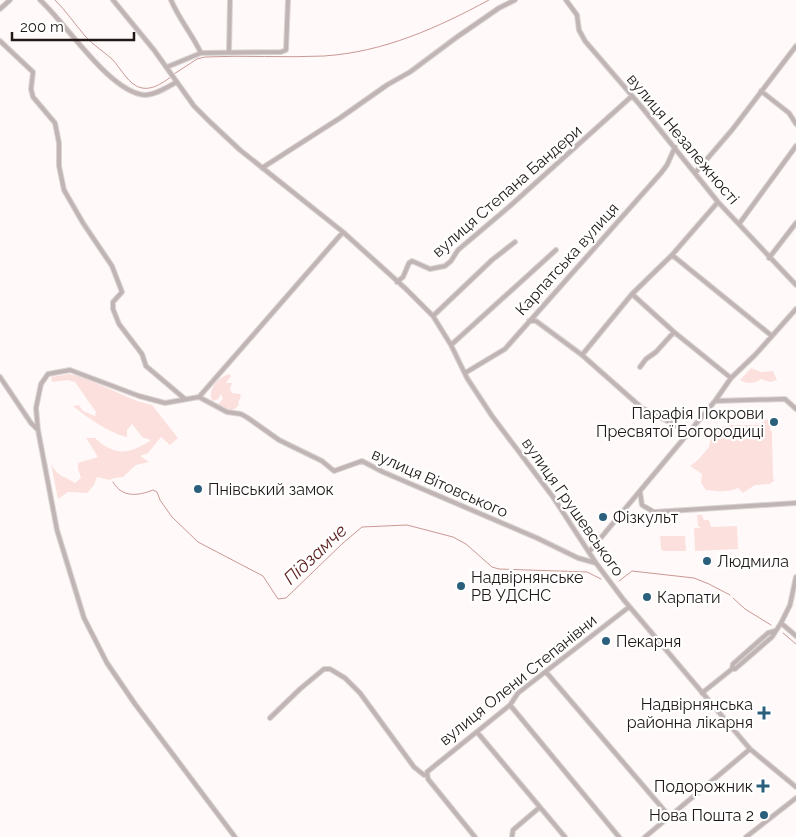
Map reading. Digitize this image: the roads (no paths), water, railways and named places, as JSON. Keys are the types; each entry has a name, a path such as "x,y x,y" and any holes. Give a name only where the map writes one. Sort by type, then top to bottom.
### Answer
{"street":[{"path":"0,9 10,0"},
{"path":"40,0 53,11 118,84 145,95 155,93 176,80"},
{"name":"вулиця Грушевського","path":"113,0 154,50 194,106 209,121 262,168 343,232 433,316 492,416 553,497 596,563 629,607 750,749 796,786"},
{"path":"171,0 176,12 193,36 201,52"},
{"path":"229,52 230,0"},
{"path":"167,68 201,52 281,52 286,50 288,0"},
{"path":"262,168 311,138 387,85 410,72 499,8 515,0"},
{"name":"вулиця Незалежності","path":"566,0 577,15 579,30 585,41 675,147 718,202 796,285"},
{"path":"0,41 33,72 31,90 33,97 55,123 59,143 59,166 64,190 83,223 112,266 122,292 113,302 113,309 119,324 142,354 146,366 185,399"},
{"path":"695,173 732,130 796,46"},
{"path":"761,92 789,113 796,124"},
{"name":"вулиця Степана Бандери","path":"397,282 403,277 408,263 412,261 430,269 445,266 451,261 458,250 510,206 632,96"},
{"path":"739,224 796,146"},
{"name":"Карпатська вулиця","path":"465,373 505,349 661,173 675,147"},
{"path":"582,355 632,294 672,255 718,202"},
{"path":"769,258 796,223"},
{"path":"235,837 107,664 84,618 57,530 38,430 36,408 41,384 48,374 70,370 139,396 165,403 199,397 343,232"},
{"path":"433,316 492,260 515,242"},
{"path":"451,345 556,250"},
{"path":"672,255 772,336"},
{"path":"632,294 674,332 731,378"},
{"path":"589,552 715,401 731,378 796,309"},
{"path":"529,321 536,321 582,355 642,408 689,432"},
{"path":"640,367 674,332"},
{"path":"0,377 31,423 38,430"},
{"name":"вулиця Вітовського","path":"199,397 227,412 241,414 279,440 322,461 334,471 362,461 578,558 596,563"},
{"path":"715,401 785,399 796,409"},
{"path":"640,492 642,505"},
{"path":"630,504 636,503 654,512 796,503"},
{"path":"702,693 732,669 735,669 772,637 790,605 796,577"},
{"name":"вулиця Олени Степанівни","path":"425,775 510,705 518,693 629,607"},
{"path":"781,623 796,636"},
{"path":"270,718 300,689 324,669 330,668 360,693 414,767 425,775 475,837"},
{"path":"546,672 670,817"},
{"path":"510,705 619,837"},
{"path":"477,732 565,837"},
{"path":"645,837 750,749"},
{"path":"746,837 796,798"},
{"path":"512,837 513,830 540,807"}],"waterway":[{"path":"55,0 85,36 112,59 125,76 137,87 150,88 157,86 171,77"},
{"path":"174,74 197,59 205,57 324,56 368,50 430,29 489,0"},
{"name":"Підзамче","path":"113,482 121,491 126,493 142,494 153,490 157,492 160,500 172,517 198,542 263,576 278,599 286,598 362,527 407,525 453,537 466,544 492,567 499,569 587,572 601,579"},
{"name":"Підзамче","path":"619,581 632,571 694,578 730,595"},
{"name":"Підзамче","path":"733,598 745,609 771,625"},
{"name":"Підзамче","path":"783,633 796,644"}],"place":[{"name":"Парафія Покрови Пресвятої Богородиці","path":"774,422"},
{"name":"Пнівський замок","path":"198,489"},
{"name":"Фізкульт","path":"603,517"},
{"name":"Людмила","path":"707,561"},
{"name":"Надвірнянське РВ УДСНС","path":"461,586"},
{"name":"Карпати","path":"647,597"},
{"name":"Пекарня","path":"606,641"},
{"name":"Надвірнянська районна лікарня","path":"764,713"},
{"name":"Подорожник","path":"763,786"},
{"name":"Нова Пошта 2","path":"764,815"}]}
